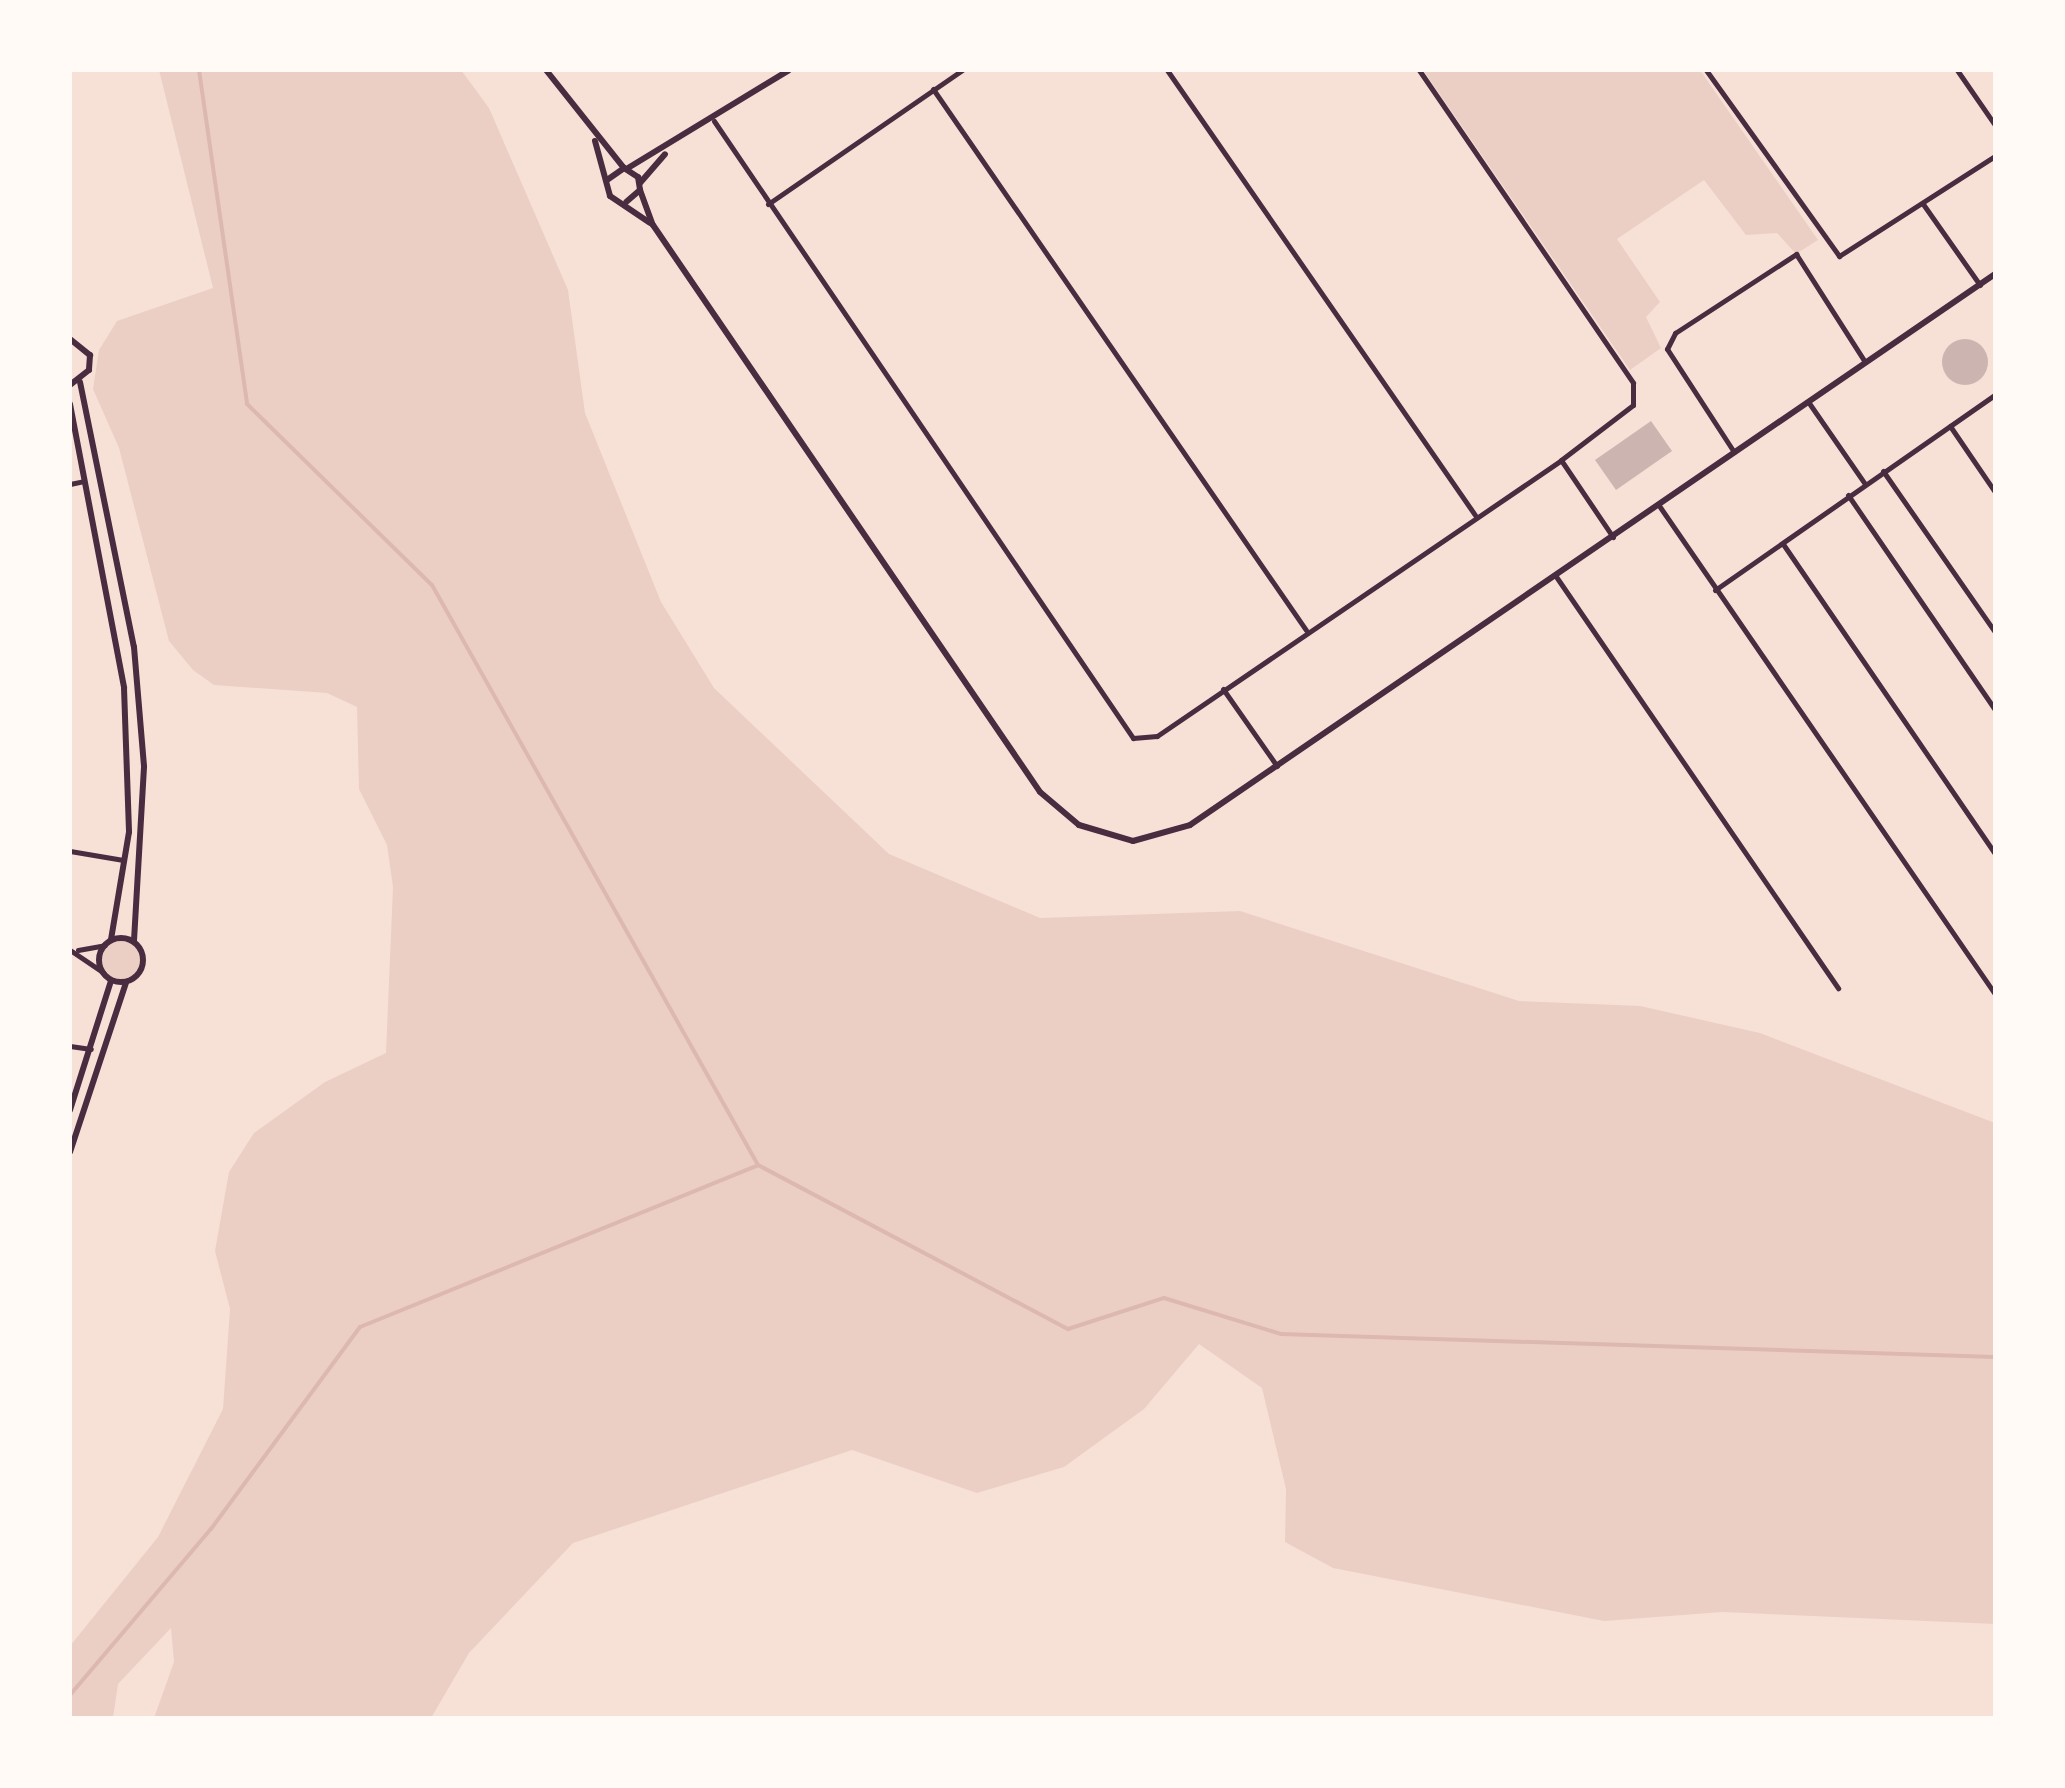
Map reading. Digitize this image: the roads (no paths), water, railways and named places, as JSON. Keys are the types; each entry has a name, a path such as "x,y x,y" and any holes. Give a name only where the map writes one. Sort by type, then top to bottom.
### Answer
{"main road":[{"path":"546,70 594,140 640,186 653,225 1054,806 1102,835 1149,841 1190,826 1995,274"},
{"path":"606,180 669,150 789,70"},
{"path":"594,140 610,196 653,225"},
{"path":"624,202 669,150"},
{"path":"70,339 90,355 80,382 134,646 144,767 134,941 142,964 126,982 70,1152"},
{"path":"70,385 80,382"},
{"path":"70,404 124,686 126,861 102,972 111,980 126,982"},
{"path":"108,942 134,941"},
{"path":"70,1110 111,980"}],"street":[{"path":"768,204 962,70"},
{"path":"1167,70 1475,515"},
{"path":"714,122 1129,735 1156,736 1561,460 1633,405 1637,391 1419,70"},
{"path":"1706,70 1835,254 1853,254 1995,156"},
{"path":"1957,70 1995,124"},
{"path":"932,89 1306,631"},
{"path":"1923,204 1980,284"},
{"path":"1736,454 1667,348 1675,333 1796,254 1866,364"},
{"path":"1715,590 1995,395"},
{"path":"1809,404 1865,484"},
{"path":"1950,426 1995,492"},
{"path":"1561,460 1613,537"},
{"path":"1884,471 1995,632"},
{"path":"70,484 87,480"},
{"path":"1848,495 1995,710"},
{"path":"1660,507 1995,994"},
{"path":"1783,544 1995,854"},
{"path":"1555,575 1838,988"},
{"path":"1222,689 1278,766"},
{"path":"70,851 126,861"},
{"path":"72,950 108,942"},
{"path":"72,950 102,972"},
{"path":"70,1046 91,1049"}],"waterway":[{"path":"199,70 247,404 432,585 758,1165 1068,1329 1164,1298 1281,1334 1995,1357"},
{"path":"70,1695 211,1529 360,1327 758,1165"}]}
